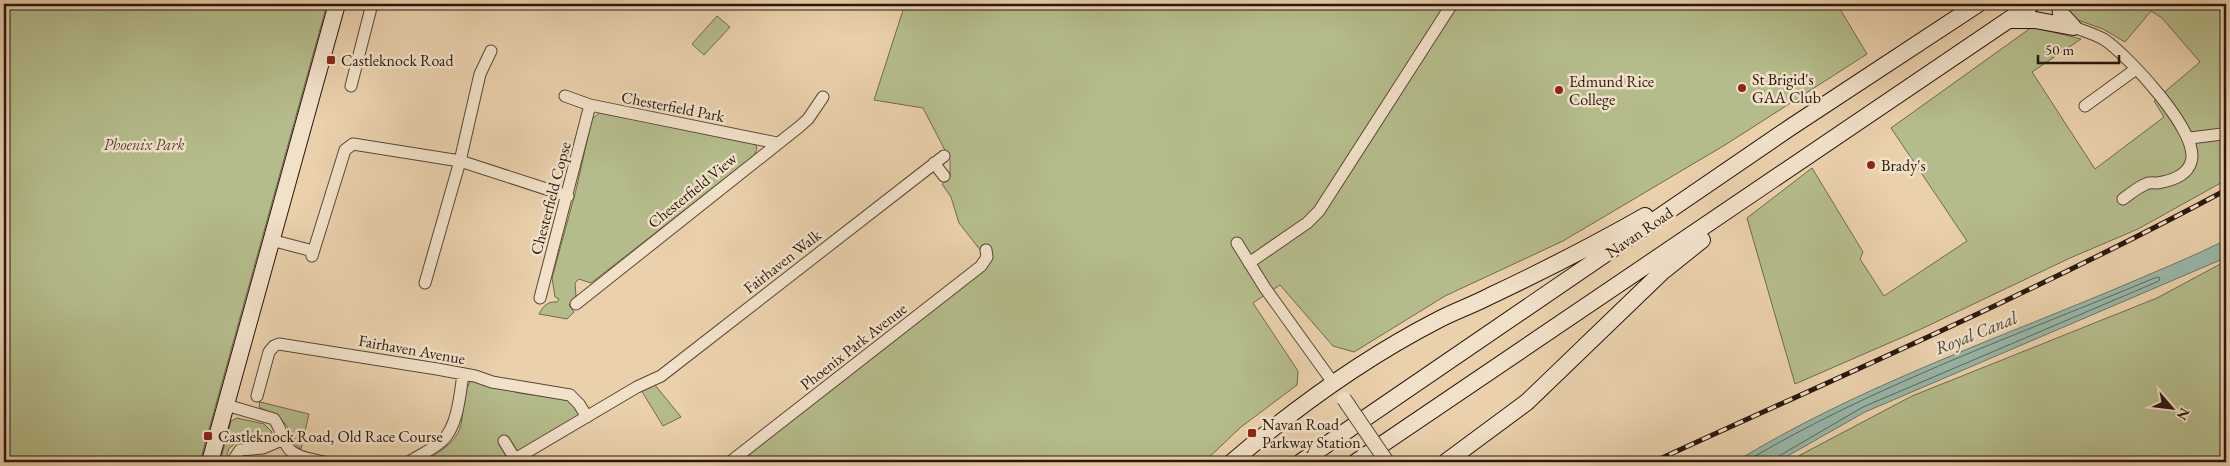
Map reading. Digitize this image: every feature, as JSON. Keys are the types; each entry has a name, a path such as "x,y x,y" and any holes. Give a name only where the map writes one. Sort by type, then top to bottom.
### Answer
{"main road":[{"path":"210,462 336,4"},
{"name":"Navan Road","path":"1301,462 1791,128 1978,4"},
{"name":"Navan Road","path":"1356,462 2032,4"},
{"path":"2060,4 2061,14 2073,27"},
{"path":"2007,20 2035,20 2073,27"},
{"path":"1232,462 1291,414 1370,359 1439,319 1502,291 1598,242 1791,128"},
{"path":"1446,462 1527,402 1662,272 1787,170"}],"street":[{"path":"351,86 372,4"},
{"path":"1248,263 1307,223 1319,211 1452,4"},
{"path":"2073,27 2106,40 2160,96 2190,138 2191,162 2185,171 2177,178 2159,183 2147,183 2123,199"},
{"path":"425,283 460,161 478,82 490,51"},
{"path":"2085,106 2136,69"},
{"name":"Chesterfield Park","path":"565,96 590,105 777,143"},
{"name":"Chesterfield View","path":"576,304 808,119 824,97"},
{"name":"Chesterfield Copse","path":"540,298 568,196 590,105"},
{"path":"2190,138 2222,134"},
{"path":"271,240 313,254 345,150 353,144 460,161 568,196"},
{"name":"Fairhaven Walk","path":"587,417 637,387 661,376 939,160 944,176"},
{"path":"1237,243 1248,263 1334,384"},
{"name":"Phoenix Park Avenue","path":"730,462 981,266 987,257 986,250"},
{"name":"Fairhaven Avenue","path":"257,396 269,352 274,346 279,344 463,374 492,382 570,395 579,404 587,417"},
{"path":"409,462 442,441 448,434 454,420 463,374"},
{"path":"1344,400 1386,462"},
{"path":"226,404 274,419 280,426 284,439 290,449 299,455 324,462"},
{"path":"504,441 513,461 587,417"},
{"path":"232,462 240,450 263,448 284,439"}],"green space":[{"name":"Phoenix Park","path":"4,4 327,4 200,462 4,462"},
{"path":"905,4 1837,4 1867,54 1725,145 1563,241 1445,296 1354,352 1333,346 1280,285 1253,303 1298,371 1297,385 1241,427 1204,462 737,462 984,269 981,251 959,223 951,197 942,184 950,177 950,160 923,108 874,100"},
{"path":"2068,4 2226,4 2226,180 2138,229 2070,258 1919,330 1795,384 1747,218 1812,168 1863,252 1860,259 1884,296 1967,241 1891,128 2032,27 2081,39 2032,72 2095,169 2164,117 2154,101 2200,62 2162,18 2151,11 2125,42 2103,29 2075,19 2069,14"},
{"path":"717,16 730,27 704,55 692,44"},
{"path":"599,113 751,141 756,145 757,149 754,156 591,283 579,279 575,283 576,296 569,305 574,312 567,319 539,314 546,305 551,302 557,302 559,299 555,297 552,278 576,190 592,119"},
{"path":"2226,261 2226,462 1787,462 1912,396 2157,298"},
{"path":"473,380 519,393 569,400 579,411 578,416 519,451 506,454 507,458 502,462 424,462 445,448 458,434 467,388"},
{"path":"655,385 681,417 663,426 641,390"},
{"path":"260,402 309,414 301,449 293,441 283,422 274,414 259,407"},
{"path":"237,418 264,424 272,432 269,438 253,442 237,442 229,448 225,462 220,462 231,421"}],"water":[{"name":"Royal Canal","path":"2226,240 2225,258 1865,412 1777,462 1735,462 1780,436 1874,389 2115,289"}],"railway":[{"path":"1653,462 2014,297 2226,190"}],"place":[{"name":"Castleknock Road","path":"331,60"},
{"name":"St Brigid's GAA Club","path":"1742,88"},
{"name":"Edmund Rice College","path":"1559,90"},
{"name":"Brady's","path":"1871,165"},
{"name":"Navan Road Parkway Station","path":"1252,433"},
{"name":"Castleknock Road, Old Race Course","path":"208,436"}]}
